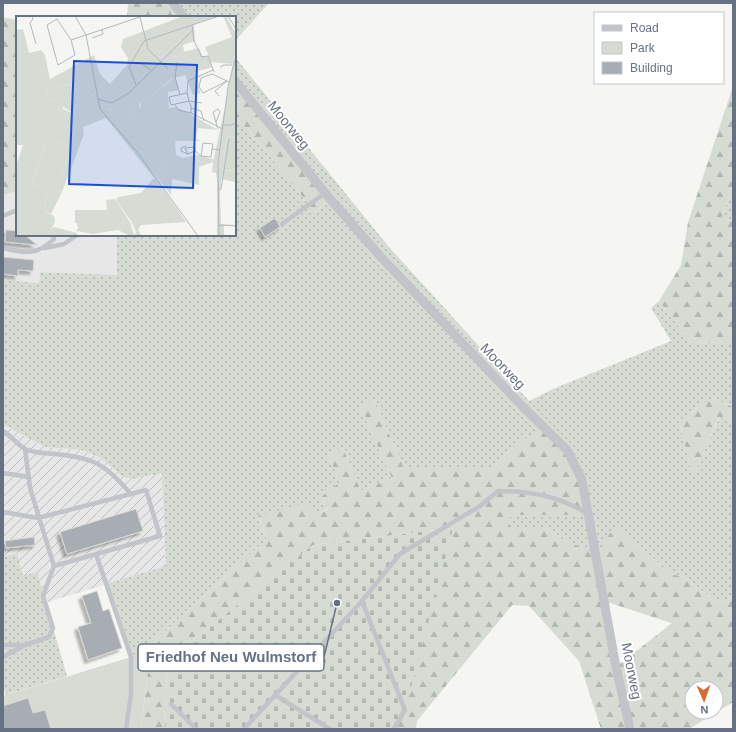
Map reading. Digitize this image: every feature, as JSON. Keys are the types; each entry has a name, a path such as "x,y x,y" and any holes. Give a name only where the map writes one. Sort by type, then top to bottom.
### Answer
{"street":[{"path":"173,3 183,16"},
{"name":"Moorweg","path":"236,82 325,193 380,256 523,407 567,450 582,480 590,515 616,667 630,729"}],"lane":[{"path":"282,224 325,193"},
{"path":"3,216 16,210"},
{"path":"45,248 54,239 53,236"},
{"path":"3,248 26,253 64,244 76,236"},
{"path":"3,431 25,449 81,456 98,463 114,475 131,494"},
{"path":"3,657 25,645 49,637 52,628 43,596 54,566 38,518 29,477 25,449"},
{"path":"3,473 29,477"},
{"path":"3,512 38,518 146,490 160,536 54,566"},
{"path":"244,729 362,601 400,554 480,506 498,491 523,492 550,496 570,503 590,515"},
{"path":"96,554 131,657 131,694 126,729"},
{"path":"362,601 404,710 394,729"},
{"path":"3,644 25,645"},
{"path":"275,695 330,729"},
{"path":"171,704 196,729"}],"shaded area":[{"path":"16,191 16,236 117,236 117,275 40,272 39,283 3,280 3,195"},
{"path":"3,424 45,447 82,450 101,458 123,477 133,479 162,472 166,566 45,603 23,576 17,553 3,557"}],"green space":[{"path":"128,3 173,3 183,16 127,16"},
{"path":"173,3 269,3 236,40 236,16 183,16"},
{"path":"3,17 16,20 16,191 3,195"},
{"path":"236,58 389,247 529,401 553,389 671,341 651,308 659,301 692,343 733,342 733,407 712,398 679,421 693,476 720,416 733,422 733,598 716,602 683,576 674,575 616,528 595,554 565,541 545,527 510,527 509,515 516,443 493,469 404,469 374,399 361,409 392,478 361,491 343,448 328,454 340,482 321,497 328,508 318,514 258,517 267,539 151,644 131,657 105,584 166,566 162,473 133,479 123,477 101,458 82,450 45,447 3,424 3,280 39,283 40,272 117,275 117,236 236,236 236,121 248,129 315,212 331,200 236,82"},
{"path":"236,82 331,200 315,212 248,129 236,121"},
{"path":"733,86 733,187 721,218 733,221 733,342 692,343 659,301 681,265 688,222"},
{"path":"733,187 733,221 721,218"},
{"path":"712,398 733,407 733,422 719,417 693,477 679,421"},
{"path":"374,399 404,469 493,469 516,443 546,429 567,450 589,515 509,515 510,527 545,527 565,541 595,553 615,527 674,575 683,576 716,602 733,598 733,702 724,708 724,680 684,680 684,720 704,720 689,729 601,729 579,661 529,606 512,605 417,721 416,729 394,729 453,528 313,545 167,661 165,729 141,729 151,644 267,539 258,516 304,504 318,514 328,509 321,497 340,482 328,454 343,448 361,491 392,478 361,409","holes":["604,601 671,623 616,667"]},
{"path":"453,528 405,710 394,729 165,729 167,661 313,545"},
{"path":"17,553 23,576 37,572 67,676 6,695 3,686 3,557"},
{"path":"151,644 141,729 3,729 3,696 131,657"}],"building":[{"path":"275,218 280,227 265,237 260,228"},
{"path":"6,230 16,231 16,236 26,236 37,245 5,242"},
{"path":"3,257 34,260 33,271 18,270 18,276 3,274"},
{"path":"136,509 143,531 67,554 60,532"},
{"path":"34,537 35,545 6,548 5,541"},
{"path":"97,591 103,611 109,609 122,648 88,660 78,627 91,623 82,596"},
{"path":"28,698 33,713 45,710 51,729 3,729 3,706"}],"place":[{"name":"Friedhof Neu Wulmstorf","path":"337,603"}]}
